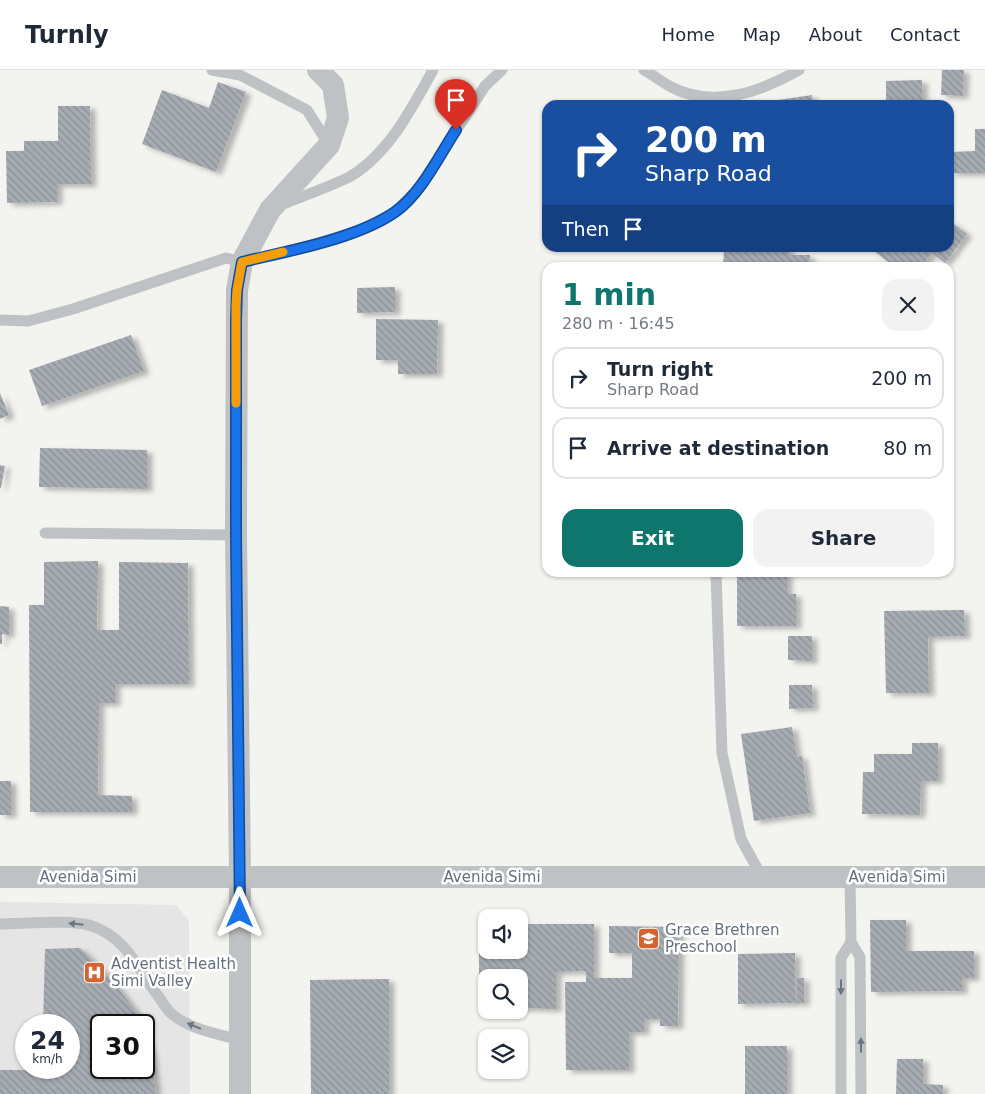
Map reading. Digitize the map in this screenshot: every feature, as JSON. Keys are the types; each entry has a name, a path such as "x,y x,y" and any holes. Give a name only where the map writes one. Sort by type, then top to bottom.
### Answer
{"street":[{"path":"240,1094 240,877 236,535 237,290 242,262 270,210 329,145 338,118 335,93 333,84 318,70"},
{"name":"Avenida Simi","path":"0,877 985,877"}],"lane":[{"path":"212,70 240,74 307,110 329,145"},
{"path":"270,210 351,176 378,154 410,110 433,70"},
{"path":"0,320 28,321 73,309 226,258 242,262 312,246 363,229 395,212 418,189 485,86 502,70"},
{"path":"644,70 672,87 699,97 723,97 751,93 780,81 799,70"},
{"path":"45,533 236,535"},
{"path":"716,577 722,753 741,839 762,877"},
{"path":"850,877 851,942 860,957 861,1094"},
{"path":"0,924 67,923 92,926 110,935 130,952 153,990 172,1014 194,1027 240,1040"},
{"path":"841,1094 841,958 851,942"}],"shaded area":[{"name":"Adventist Health Simi Valley","path":"0,902 176,905 189,921 190,1094 0,1094"}],"building":[{"path":"942,70 964,70 963,96 941,95"},
{"path":"922,80 923,100 886,100 886,81"},
{"path":"218,82 246,92 216,172 142,144 162,90 209,108"},
{"path":"812,95 812,100 778,100"},
{"path":"58,106 90,106 91,184 57,184 57,202 7,203 6,151 24,151 24,141 58,141"},
{"path":"975,129 985,129 985,173 954,173 954,152 975,151"},
{"path":"954,224 967,234 954,251"},
{"path":"724,252 789,252 789,255 810,255 809,262 723,262"},
{"path":"875,252 953,252 946,262 932,253 925,262 888,262"},
{"path":"395,287 395,312 357,313 357,288"},
{"path":"376,319 438,320 437,374 398,374 398,360 376,360"},
{"path":"131,335 144,371 42,406 29,370"},
{"path":"0,393 9,415 0,419"},
{"path":"40,448 147,450 147,489 39,487"},
{"path":"0,465 5,466 1,488 0,488"},
{"path":"98,561 97,630 119,630 119,562 188,563 189,684 115,684 115,703 99,703 98,795 132,796 132,812 30,812 29,605 44,605 44,562"},
{"path":"737,577 787,577 787,594 796,594 796,626 737,626"},
{"path":"0,606 9,607 9,635 2,634 2,644 0,644"},
{"path":"964,610 965,636 928,637 929,693 886,693 884,611"},
{"path":"788,636 812,636 812,661 788,660"},
{"path":"789,685 812,685 813,708 789,709"},
{"path":"792,727 797,757 802,756 810,813 754,821 741,734"},
{"path":"912,743 938,743 938,781 921,781 920,815 862,814 863,772 874,772 874,754 912,754"},
{"path":"0,781 11,781 11,815 0,815"},
{"path":"870,920 906,920 906,951 974,951 974,978 962,978 962,991 871,992"},
{"path":"528,924 594,924 594,978 632,978 632,953 609,953 609,926 679,927 678,1026 660,1026 660,1019 644,1019 644,1032 629,1032 629,1070 566,1070 565,982 586,982 586,971 556,972 556,1009 528,1008 528,969 479,969 479,959 528,959"},
{"path":"80,948 112,980 137,1014 90,1014 90,1079 154,1079 156,1094 0,1094 0,1070 15,1070 15,1079 80,1079 80,1014 43,1014 45,949"},
{"path":"795,953 796,1003 738,1004 738,954"},
{"path":"797,978 804,978 804,1003 797,1003"},
{"path":"389,979 389,1094 311,1094 310,980"},
{"path":"745,1046 787,1046 787,1094 745,1094"},
{"path":"897,1059 923,1059 923,1084 943,1085 943,1094 896,1094"}],"slow traffic":[{"path":"236,403 236,305 242,262 283,252"}],"place":[{"name":"Grace Brethren Preschool","path":"649,939"},
{"name":"Adventist Health Simi Valley","path":"95,973"}],"route":[{"path":"240,913 236,320 237,290 242,262 312,246 363,229 395,212 418,189 456,130"}]}
